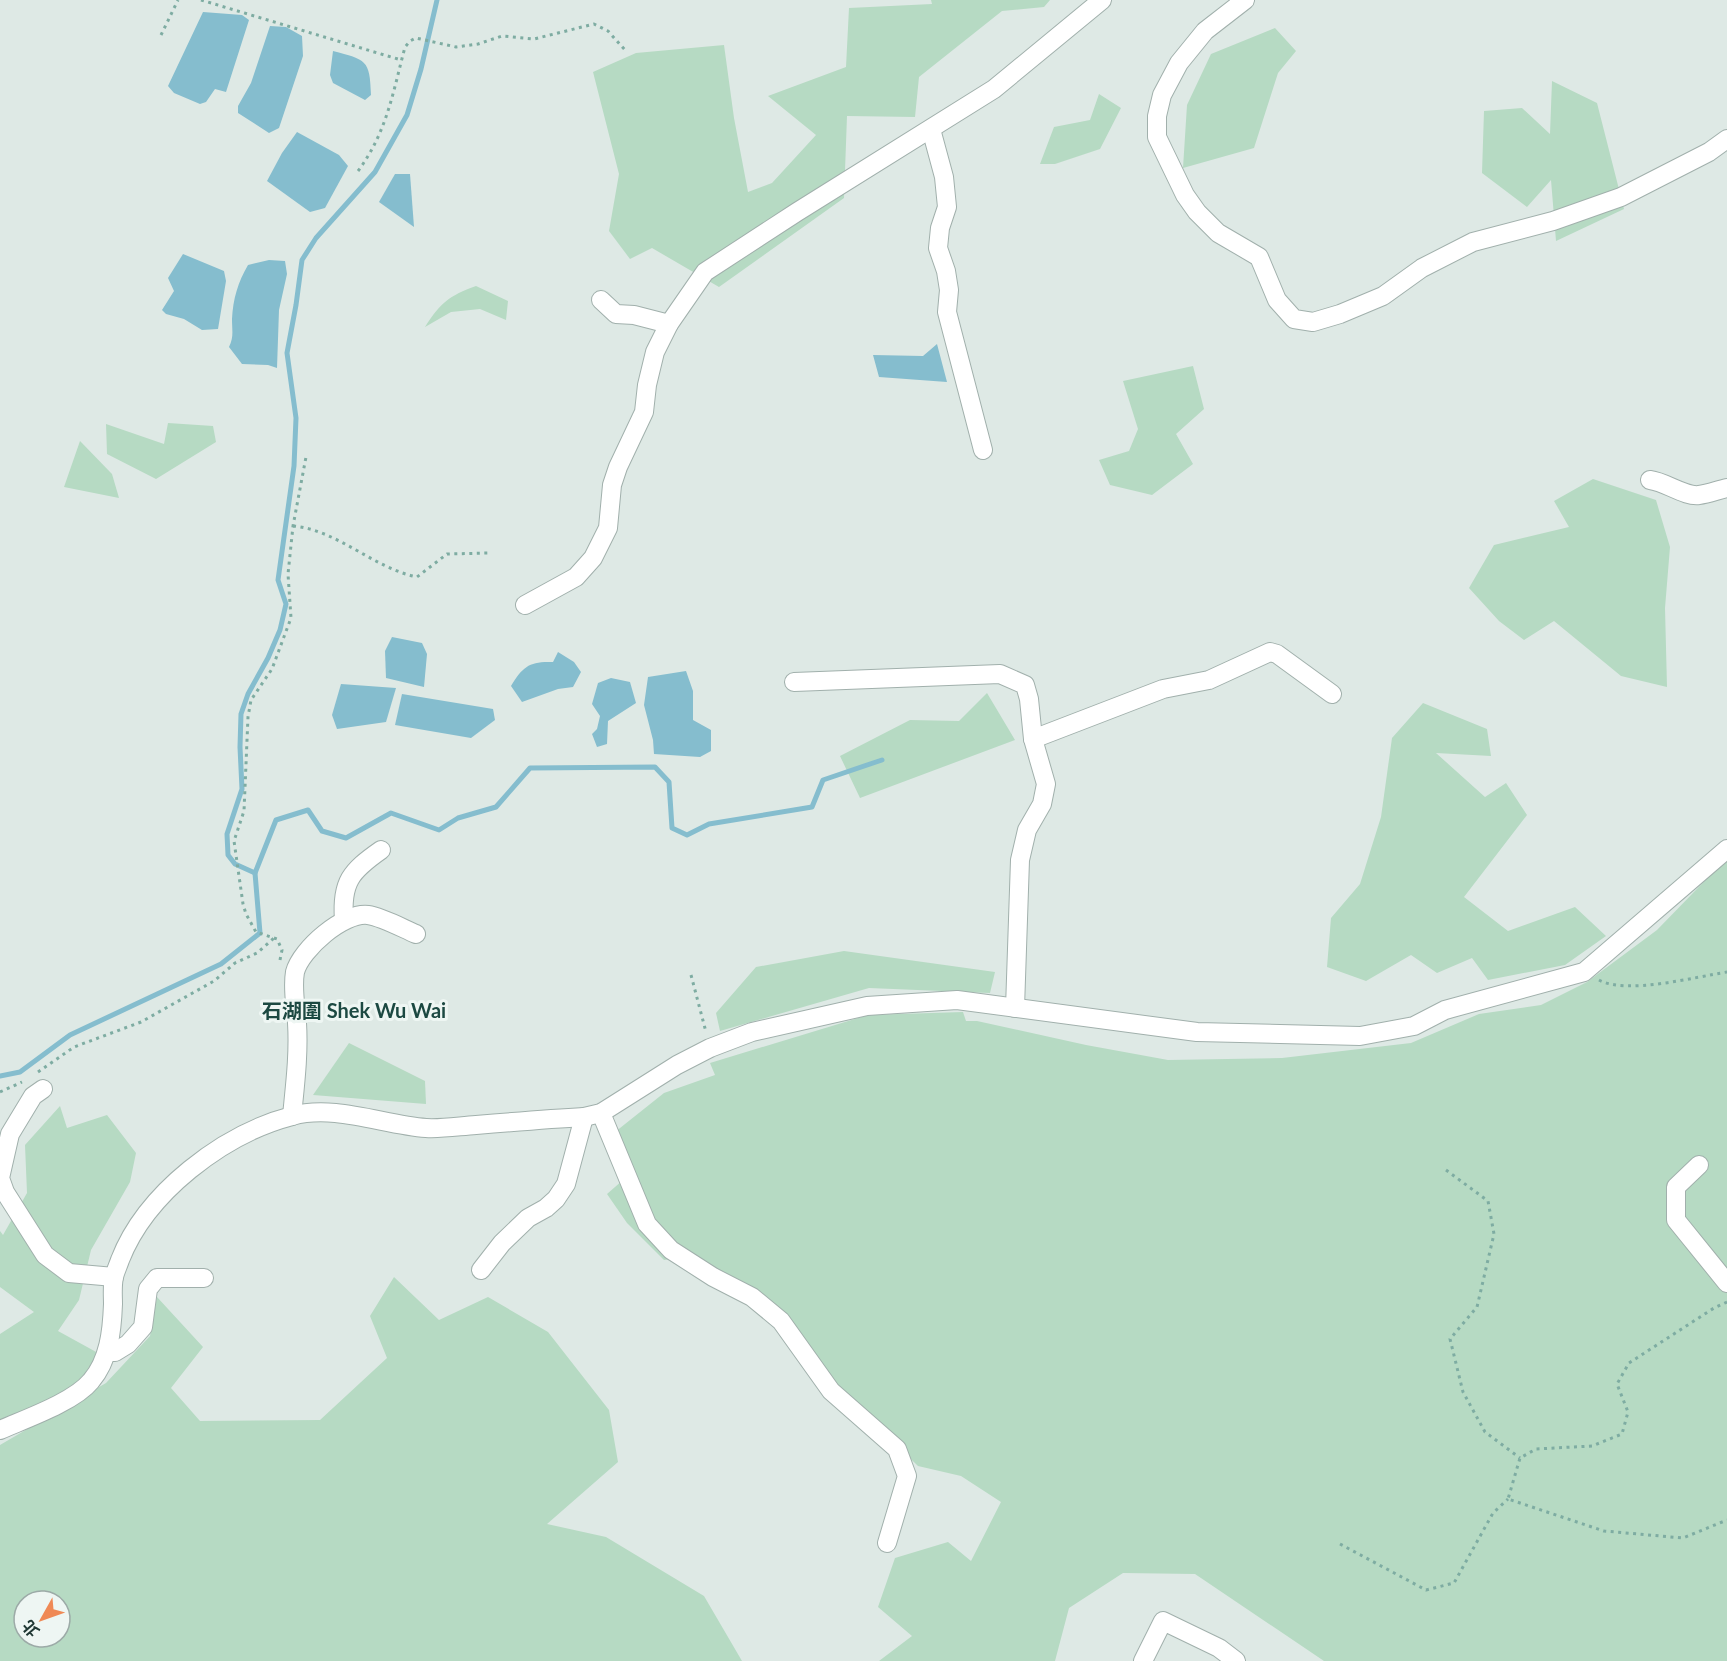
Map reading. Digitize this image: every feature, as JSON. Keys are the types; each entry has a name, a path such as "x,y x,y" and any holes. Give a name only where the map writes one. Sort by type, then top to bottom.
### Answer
{"street":[{"path":"525,605 576,577 593,558 608,528 612,485 618,467 644,412 647,385 655,352 669,324 705,272 994,89 1102,0"},
{"path":"1245,0 1205,31 1179,63 1162,95 1157,116 1157,137 1185,195 1197,212 1218,233 1259,257 1277,300 1294,319 1313,322 1340,314 1383,296 1422,268 1473,242 1553,221 1621,197 1709,152 1727,139"},
{"path":"930,129 944,177 947,207 940,228 938,248 949,290 947,312 983,450"},
{"path":"601,300 616,314 634,315 669,324"},
{"path":"1650,480 1662,482 1683,493 1698,495 1727,488"},
{"path":"1033,739 1163,689 1209,680 1270,652 1277,654 1332,694"},
{"path":"794,682 1000,674 1025,685 1029,699 1033,739 1046,784 1042,804 1027,830 1020,860 1016,1008"},
{"path":"0,1430 72,1397 90,1383 99,1371 107,1352 113,1316 114,1277 123,1252 137,1227 173,1185 212,1153 256,1128 292,1116 313,1112 427,1128 593,1115 710,1048 752,1032 867,1005 957,1000 1197,1032 1360,1036 1414,1026 1445,1010 1584,972 1727,849"},
{"path":"344,920 342,899 346,886 355,870 381,850"},
{"path":"292,1116 297,1046 294,997 296,972 305,954 319,939 344,920 367,915 416,934"},
{"path":"36,1080 33,1096 10,1134 0,1178 5,1192 45,1255 69,1273 114,1277"},
{"path":"481,1270 502,1243 528,1218 546,1208 556,1199 566,1184 593,1115"},
{"path":"593,1115 647,1224 671,1250 713,1277 752,1298 781,1321 831,1391 897,1449 907,1476 887,1543"},
{"path":"1699,1165 1677,1186 1676,1220 1727,1284"},
{"path":"107,1352 115,1352 128,1344 143,1327 148,1289 157,1278 204,1278"},
{"path":"1143,1661 1162,1621 1218,1648 1236,1661"}],"path":[{"path":"161,35 178,0"},
{"path":"201,0 401,60"},
{"path":"358,171 377,142 388,115 405,47 416,38 456,47 478,44 502,36 534,39 594,24 608,31 625,50"},
{"path":"0,1092 36,1080 74,1047 141,1022 214,981 235,963 257,952 274,938 256,932 246,914 234,840 244,811 248,717 251,700 273,669 291,618 288,574 293,526 306,458"},
{"path":"293,526 303,527 332,538 404,574 417,577 447,554 488,553"},
{"path":"1584,972 1604,982 1622,986 1727,972"},
{"path":"691,975 710,1048"},
{"path":"1446,1170 1488,1201 1494,1234 1477,1307 1450,1339 1463,1392 1485,1432 1520,1458"},
{"path":"1341,1544 1426,1590 1454,1583 1493,1513 1508,1499 1520,1458 1536,1449 1592,1446 1623,1434 1628,1412 1617,1384 1629,1363 1727,1302"},
{"path":"1508,1499 1604,1531 1683,1538 1727,1520"}],"green space":[{"path":"931,0 1050,0 1044,7 1002,11 919,77 915,117 847,116 844,198 719,287 652,248 630,259 609,231 619,174 593,72 636,53 724,45 734,118 748,192 772,183 816,135 768,96 846,67 849,8 932,4"},
{"path":"1275,28 1296,51 1278,73 1254,148 1183,168 1187,105 1211,54"},
{"path":"1552,81 1597,103 1624,209 1556,241 1551,180 1527,207 1482,173 1484,111 1522,108 1550,134"},
{"path":"1099,94 1121,108 1100,149 1055,164 1040,164 1054,127 1090,120"},
{"path":"476,286 508,301 506,320 480,309 451,312 425,327 446,301"},
{"path":"1193,366 1204,409 1176,434 1193,464 1152,495 1110,485 1099,460 1129,451 1138,429 1123,381"},
{"path":"168,423 213,426 216,442 156,479 107,454 106,424 164,444"},
{"path":"80,441 112,474 119,498 64,487"},
{"path":"1593,479 1656,500 1670,547 1665,608 1667,687 1621,676 1554,621 1524,640 1499,621 1469,588 1494,545 1569,527 1554,501"},
{"path":"987,693 1015,740 860,798 840,756 910,720 959,721"},
{"path":"1423,703 1487,729 1491,756 1436,753 1485,797 1506,783 1527,815 1464,897 1508,931 1575,907 1606,936 1565,965 1488,980 1472,958 1437,973 1411,955 1366,981 1327,967 1331,918 1360,884 1381,817 1392,738"},
{"path":"1727,858 1727,1661 1324,1661 1195,1574 1123,1573 1069,1608 1055,1661 879,1661 912,1636 878,1607 895,1558 948,1542 971,1561 1001,1502 961,1476 918,1466 885,1434 843,1399 770,1302 691,1256 664,1260 627,1223 607,1194 631,1173 615,1132 664,1093 715,1075 710,1063 868,1015 963,1012 966,1021 977,1021 1168,1060 1282,1058 1411,1043 1479,1014 1541,1005 1587,982 1657,930"},
{"path":"844,951 995,972 990,993 869,988 720,1031 716,1013 756,967"},
{"path":"349,1043 425,1081 426,1104 313,1095"},
{"path":"60,1106 67,1128 107,1115 136,1153 130,1182 91,1250 79,1300 58,1331 98,1353 79,1383 58,1396 0,1420 0,1334 34,1312 0,1287 0,1231 3,1235 27,1193 25,1145"},
{"path":"394,1277 439,1320 488,1297 548,1332 609,1410 618,1462 547,1524 606,1537 704,1596 742,1661 0,1661 0,1445 106,1383 150,1336 157,1297 203,1347 171,1388 200,1421 320,1420 387,1358 370,1316"}],"water":[{"path":"203,12 242,15 249,20 226,92 215,89 206,102 200,104 174,93 168,86"},
{"path":"270,26 286,27 302,36 303,56 279,128 269,133 238,113 238,106 251,83"},
{"path":"333,51 359,59 364,63 369,74 371,95 365,100 333,83 330,75"},
{"path":"297,132 339,155 348,166 325,208 310,212 267,181 282,153"},
{"path":"395,174 410,174 414,227 379,202"},
{"path":"183,254 224,271 226,281 218,329 202,330 162,310 174,291 168,278"},
{"path":"269,260 285,261 287,274 279,310 277,368 268,365 242,364 229,347 234,305 241,278 248,265"},
{"path":"937,344 947,382 879,377 873,355 923,356"},
{"path":"392,637 422,643 427,654 424,687 386,678 385,651"},
{"path":"558,652 574,662 581,672 573,687 558,689 522,702 511,686 515,679 528,666 553,662"},
{"path":"686,671 693,691 693,720 711,730 711,751 700,757 654,754 653,740 644,705 648,677"},
{"path":"611,678 630,682 636,703 608,721 607,744 597,747 592,734 597,729 600,716 592,704 598,683"},
{"path":"341,684 396,688 386,722 337,729 332,715"},
{"path":"402,694 493,709 495,720 471,738 395,725"}],"waterway":[{"path":"255,873 235,864 228,855 227,834 242,789 241,714 248,694 280,630 286,604 278,580 294,466 296,418 287,353 302,260 316,238 375,172 407,115 421,69 437,0"},
{"path":"0,1076 20,1072 70,1035 221,964 260,933 255,873 276,820 308,810 322,831 346,838 391,813 439,830 458,818 496,807 530,768 655,767 669,782 672,828 687,835 709,824 812,807 823,780 882,760"}],"district":[{"name":"石湖圍 Shek Wu Wai","path":"354,1011"}]}
